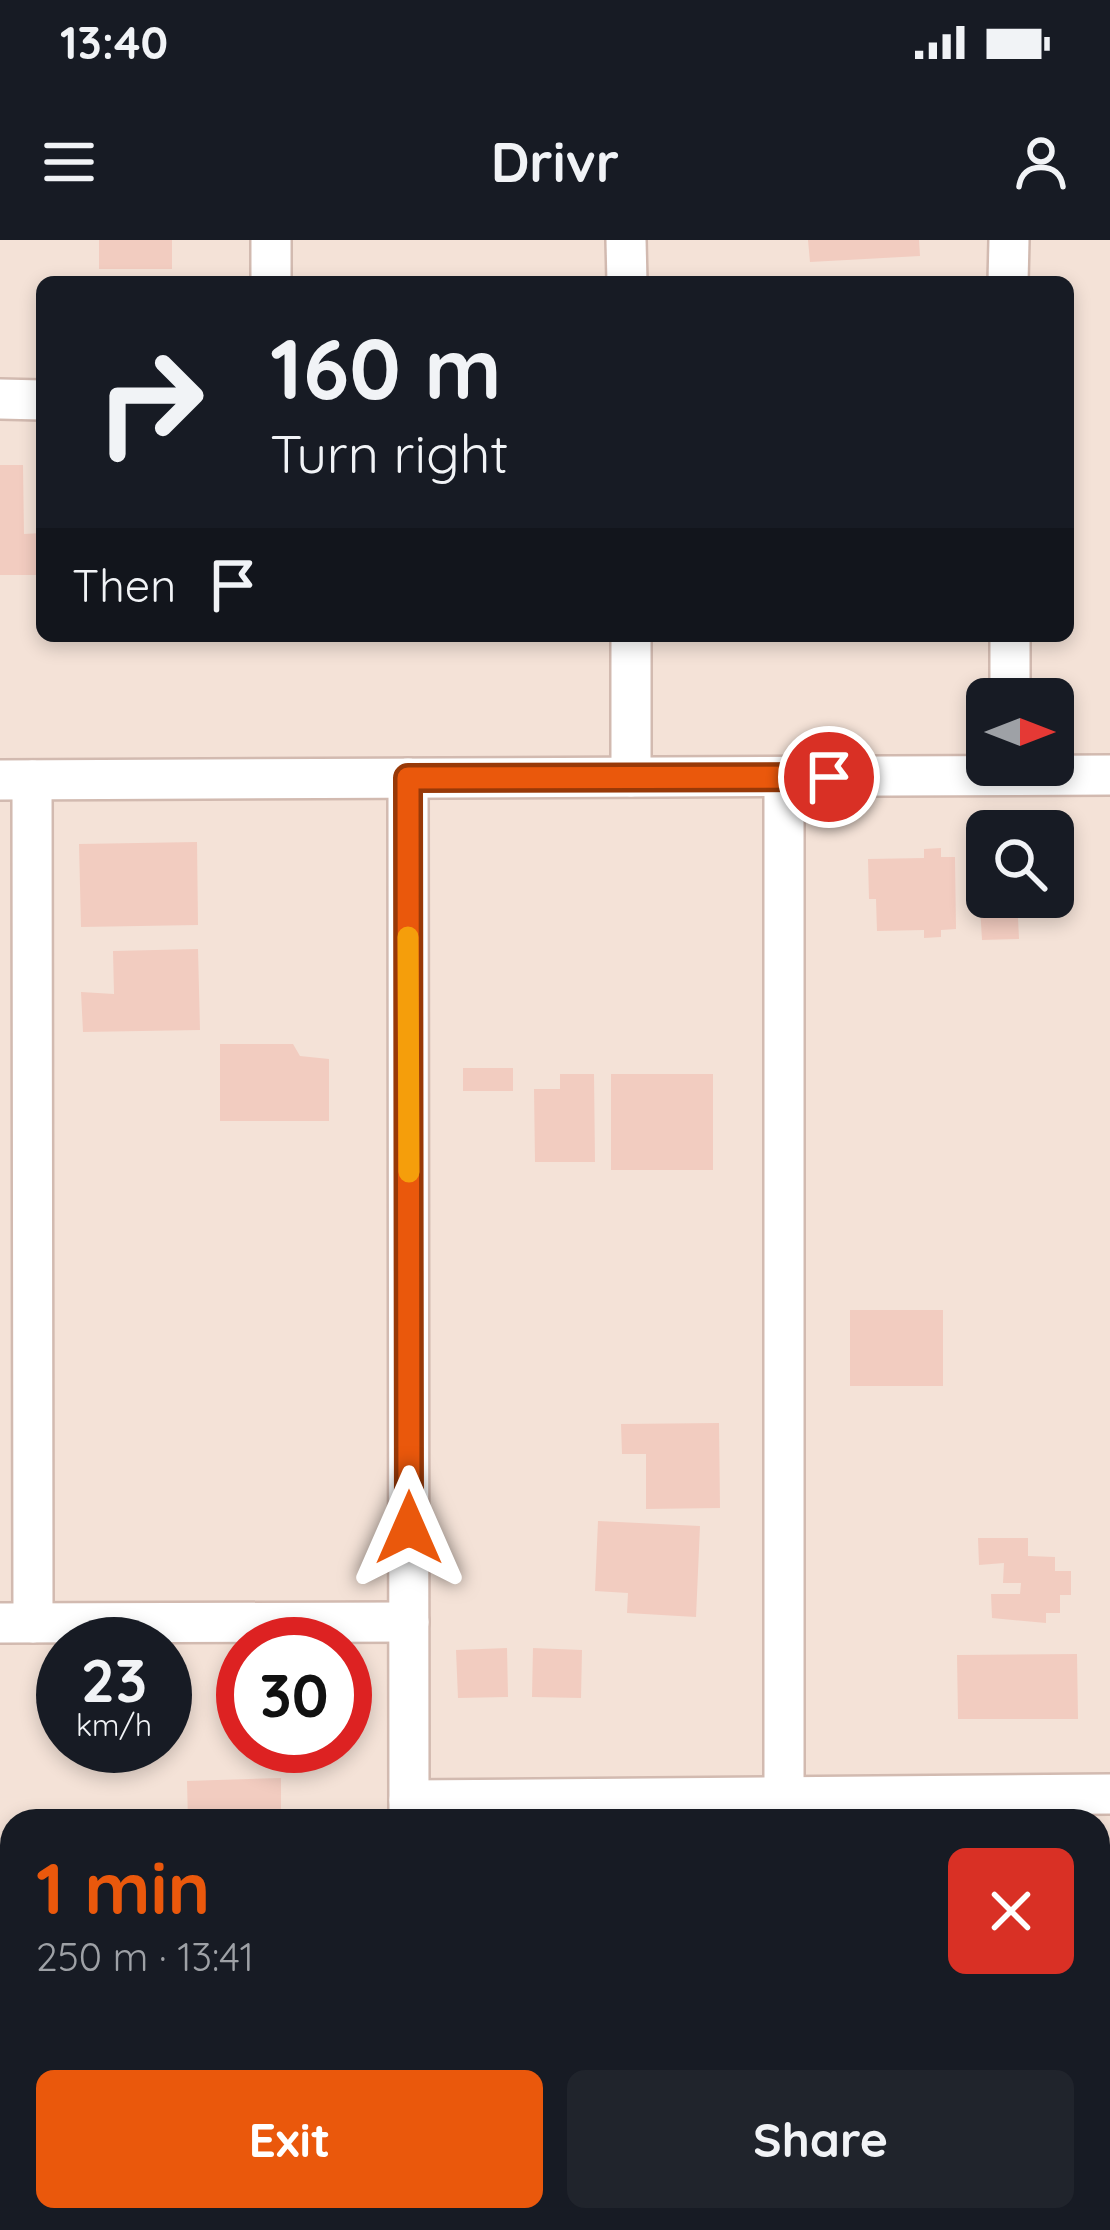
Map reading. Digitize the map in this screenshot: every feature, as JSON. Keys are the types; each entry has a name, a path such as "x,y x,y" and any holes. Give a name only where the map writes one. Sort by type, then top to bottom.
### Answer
{"street":[{"path":"271,240 272,276"},
{"path":"626,240 627,276"},
{"path":"1009,240 1009,276"},
{"path":"0,399 36,400"},
{"path":"631,642 631,777"},
{"path":"1010,642 1010,678"},
{"path":"409,1622 17,1623 16,780 784,777 966,771"},
{"path":"1074,773 1110,775"},
{"path":"784,777 784,1797"},
{"path":"408,778 409,1809"},
{"path":"463,1809 784,1797 1110,1794"}],"shaded area":[{"path":"0,240 1110,240 1110,1809 0,1809"}],"building":[{"path":"99,240 172,240 172,269 99,269"},
{"path":"808,240 919,240 920,256 810,262"},
{"path":"0,465 23,465 24,534 36,533 36,575 0,575"},
{"path":"197,842 198,925 81,927 79,844"},
{"path":"941,848 941,857 955,857 956,929 941,930 941,937 924,938 924,930 877,931 876,899 869,899 868,859 924,858 924,849"},
{"path":"981,918 1018,918 1019,939 982,940"},
{"path":"198,949 200,1030 83,1032 81,992 114,994 113,951"},
{"path":"220,1044 293,1044 300,1056 329,1059 329,1121 220,1121"},
{"path":"463,1068 513,1068 513,1091 463,1091"},
{"path":"560,1074 594,1074 595,1162 535,1162 534,1089 560,1089"},
{"path":"611,1074 713,1074 713,1170 611,1170"},
{"path":"850,1310 943,1310 943,1386 850,1386"},
{"path":"719,1423 720,1508 646,1509 646,1454 622,1454 621,1424"},
{"path":"598,1521 700,1526 696,1617 627,1613 628,1593 595,1591"},
{"path":"978,1538 1028,1538 1028,1556 1055,1557 1055,1571 1071,1571 1071,1595 1060,1595 1060,1613 1046,1613 1046,1623 992,1618 991,1594 1020,1594 1021,1583 1003,1583 1004,1563 979,1565"},
{"path":"507,1648 508,1697 458,1698 456,1650"},
{"path":"533,1648 582,1650 581,1698 532,1697"},
{"path":"1077,1654 1078,1719 958,1719 957,1655"},
{"path":"281,1778 281,1809 188,1809 187,1781"}],"slow traffic":[{"path":"408,937 409,1172"}],"route":[{"path":"409,1528 408,778 829,777"}]}
